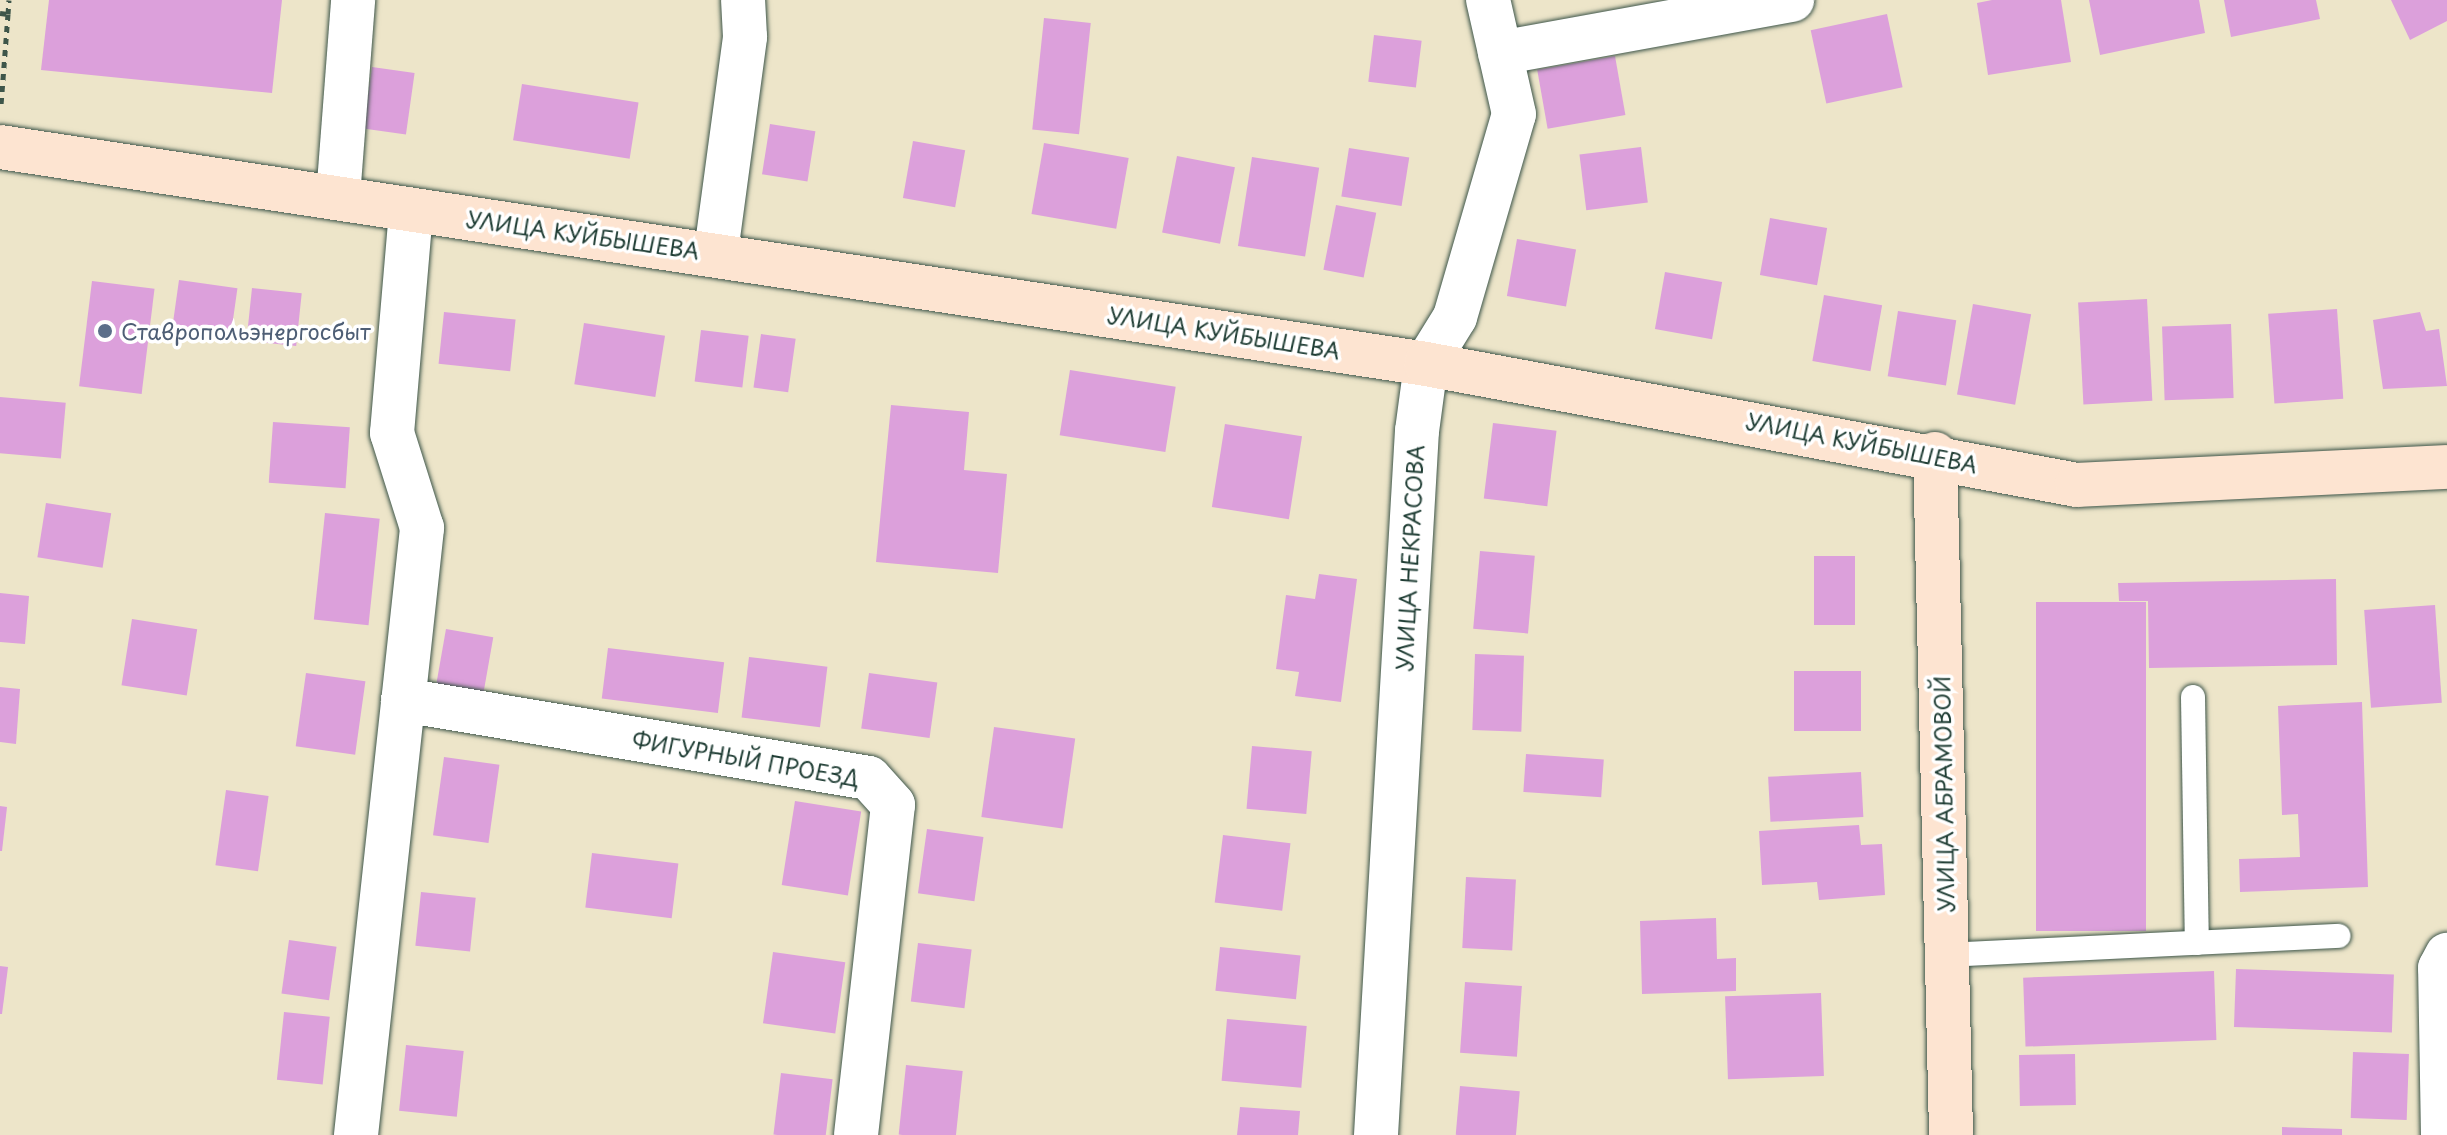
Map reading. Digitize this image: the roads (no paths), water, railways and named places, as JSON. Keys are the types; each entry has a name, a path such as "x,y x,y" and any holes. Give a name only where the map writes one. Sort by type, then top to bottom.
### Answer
{"street":[{"path":"338,197 353,0"},
{"path":"716,252 745,37 743,0"},
{"name":"УЛИЦА НЕКРАСОВА","path":"1376,1135 1426,364 1455,317 1514,114 1488,0"},
{"path":"1500,53 1792,0"},
{"name":"УЛИЦА КУЙБЫШЕВА","path":"0,147 411,210 716,252 1426,364 1935,454 2077,485 2447,467"},
{"path":"356,1135 422,528 392,433 411,210"},
{"name":"УЛИЦА АБРАМОВОЙ","path":"1935,454 1951,1135"},
{"name":"ФИГУРНЫЙ ПРОЕЗД","path":"403,700 869,778 893,805 856,1135"},
{"path":"2443,1135 2440,968 2447,955"}],"lane":[{"path":"2193,697 2197,943"},
{"path":"1947,955 2339,936"}],"place":[{"name":"Ставропольэнергосбыт","path":"105,331"}]}
